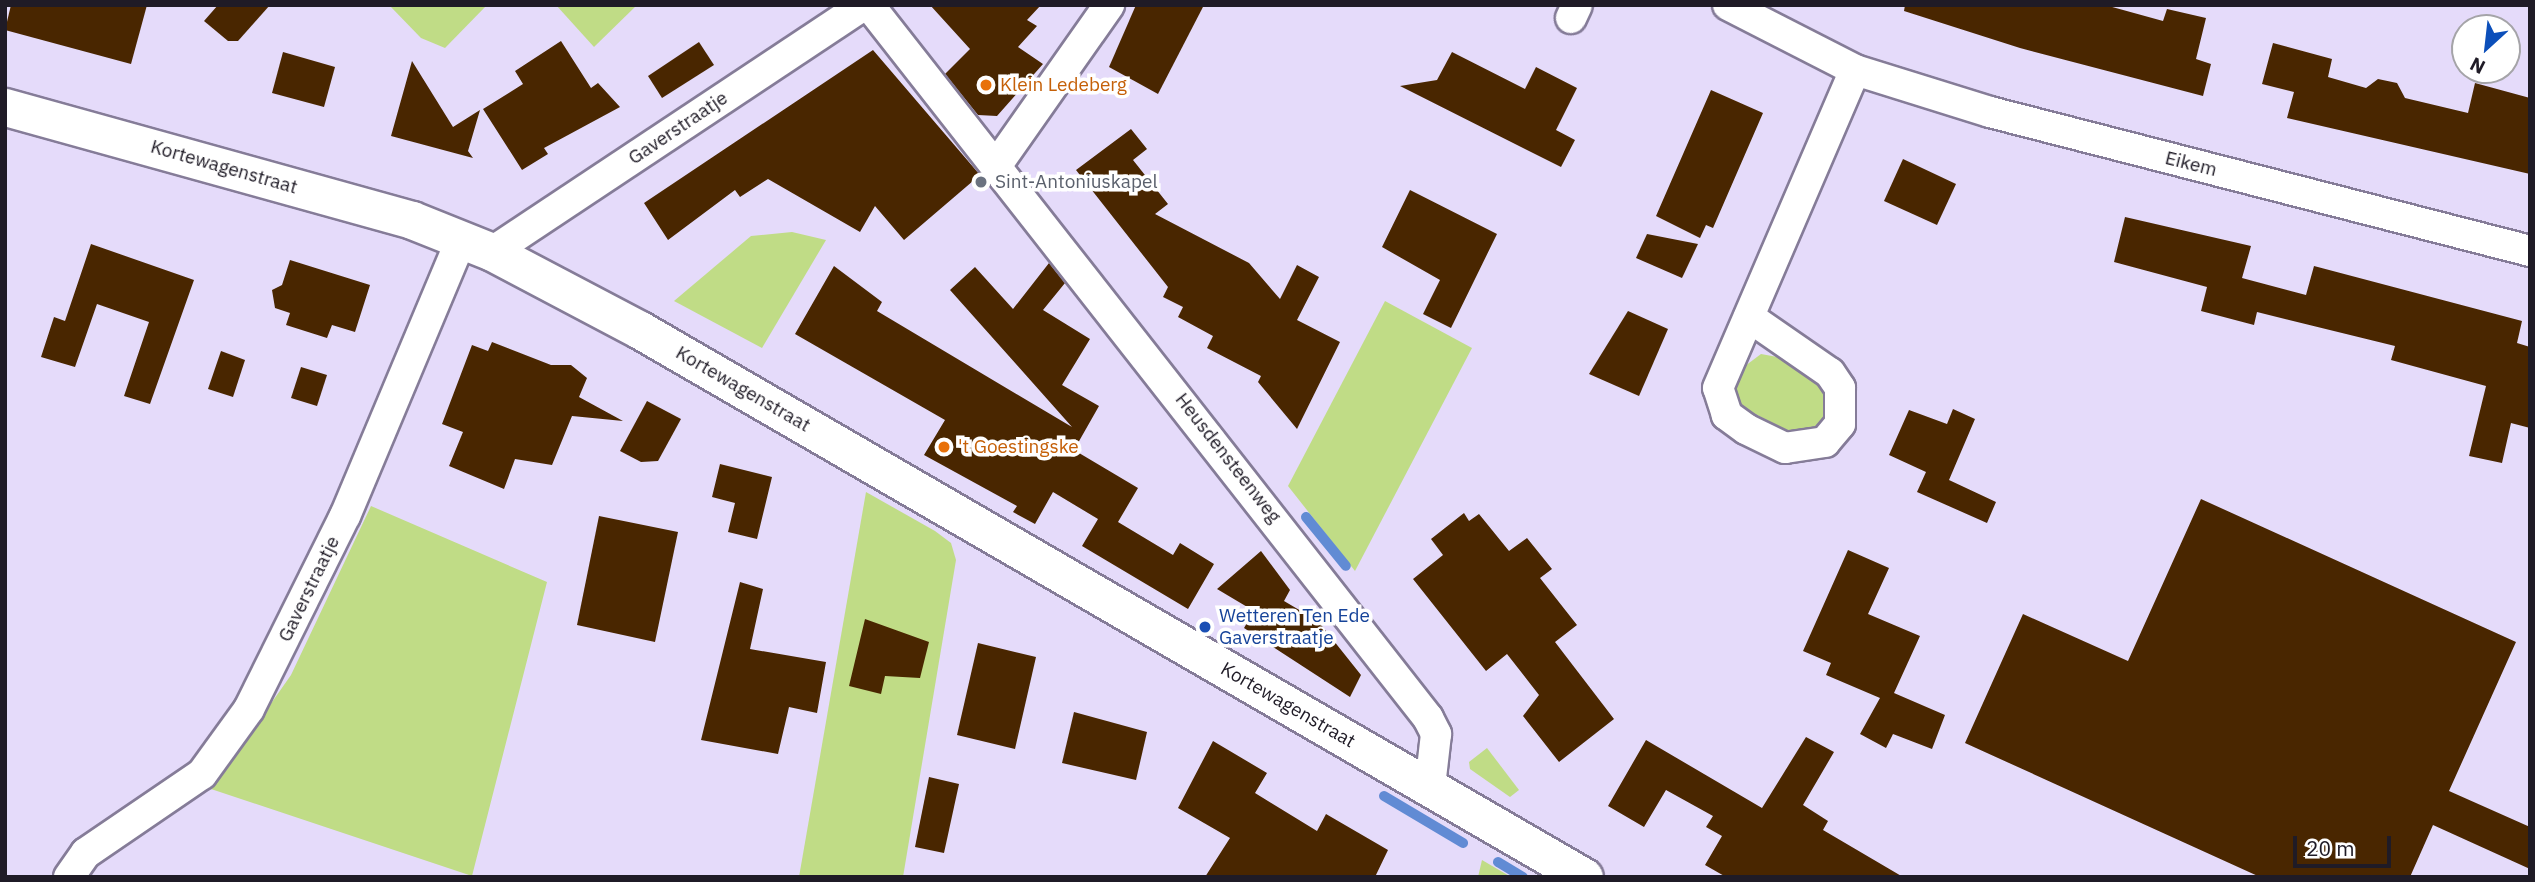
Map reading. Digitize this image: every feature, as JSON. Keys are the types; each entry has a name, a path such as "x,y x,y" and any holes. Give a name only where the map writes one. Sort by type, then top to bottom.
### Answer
{"street":[{"name":"Heusdensteenweg","path":"867,5 1428,718 1436,734 1430,787"},
{"name":"Gaverstraatje","path":"69,877 86,853 202,774 249,709 477,245 867,5"},
{"path":"996,166 1109,5"},
{"name":"Eikem","path":"1728,5 1854,70 1990,112 2530,251"},
{"path":"1749,317 1830,373 1840,388 1840,424 1825,442 1785,448 1727,415 1718,388 1854,70"},
{"name":"Kortewagenstraat","path":"5,107 477,245 640,330 1430,787"},
{"path":"1430,787 1584,877"}],"green space":[{"path":"389,5 487,5 445,48 421,38"},
{"path":"556,5 637,5 594,47"},
{"path":"792,232 826,240 762,348 674,301 751,236"},
{"path":"1385,301 1472,348 1355,571 1288,486"},
{"path":"1761,354 1783,358 1824,390 1826,418 1818,429 1797,436 1740,406 1735,392 1741,369"},
{"path":"866,492 951,543 956,560 903,877 799,877"},
{"path":"371,506 547,582 472,876 211,789 291,675"},
{"path":"1487,748 1519,790 1510,797 1470,769 1469,762"},
{"path":"1482,860 1511,877 1478,877"}],"building":[{"path":"11,5 147,5 131,64 5,30"},
{"path":"218,5 270,5 238,41 228,41 204,21"},
{"path":"930,5 1041,5 1027,20 1037,26 1018,47 1043,64 997,116 978,115 945,74 970,49"},
{"path":"1136,5 1204,5 1158,94 1109,67"},
{"path":"1905,5 2105,5 2163,21 2167,9 2206,18 2196,59 2211,64 2203,96 2020,48 1904,11"},
{"path":"561,41 591,88 598,83 620,107 544,148 548,154 522,170 483,109 523,84 515,71"},
{"path":"699,42 714,65 662,98 648,76"},
{"path":"2273,43 2332,59 2328,77 2366,88 2378,79 2397,83 2405,98 2468,113 2475,84 2530,98 2530,174 2287,118 2294,92 2262,84"},
{"path":"873,50 980,175 904,240 875,206 860,232 768,179 740,197 735,190 668,240 644,203"},
{"path":"283,52 335,67 324,107 272,93"},
{"path":"1452,52 1525,89 1536,67 1577,88 1556,130 1575,140 1561,167 1400,86 1437,80"},
{"path":"412,61 453,127 480,110 468,151 473,158 391,136"},
{"path":"1711,90 1763,113 1713,228 1706,225 1700,238 1656,216"},
{"path":"1131,129 1147,149 1133,160 1168,204 1155,214 1249,263 1280,299 1297,265 1319,277 1297,320 1340,342 1297,429 1258,382 1261,376 1207,348 1213,336 1178,317 1183,307 1163,297 1168,287 1076,170"},
{"path":"1903,159 1956,184 1937,225 1884,201"},
{"path":"1410,190 1497,234 1451,328 1423,314 1440,280 1382,247"},
{"path":"2125,217 2251,246 2242,278 2306,295 2314,266 2522,321 2517,343 2530,347 2530,428 2511,423 2502,463 2469,456 2486,386 2391,360 2395,346 2257,312 2254,325 2201,311 2207,287 2114,262"},
{"path":"1647,234 1698,244 1682,278 1636,258"},
{"path":"91,244 194,280 150,404 124,396 149,322 97,304 75,367 41,357 54,317 65,321"},
{"path":"290,260 370,285 355,332 332,325 327,338 286,325 290,313 275,308 272,290 282,285"},
{"path":"1049,263 1065,283 1043,310 1090,339 1062,385 1099,406 1074,450 1138,488 1118,522 1173,555 1180,543 1214,564 1188,609 1082,546 1098,519 1053,492 1035,524 1013,512 1017,506 924,455 945,420 795,334 834,266 882,302 877,311 1072,427 950,290 975,267 1013,309"},
{"path":"1628,311 1668,329 1639,396 1589,374"},
{"path":"492,342 551,365 571,365 587,378 579,397 623,421 572,416 552,465 515,459 504,489 449,466 463,432 442,424 472,345 488,351"},
{"path":"221,351 245,360 233,397 208,389"},
{"path":"301,367 327,375 317,406 291,398"},
{"path":"647,401 681,419 658,461 641,462 620,451"},
{"path":"1953,409 1975,419 1949,480 1996,502 1987,523 1917,492 1926,472 1889,455 1909,410 1947,424"},
{"path":"720,464 772,477 757,539 728,532 735,503 712,497"},
{"path":"2201,499 2516,642 2449,791 2530,827 2530,869 2433,825 2410,877 2260,877 1965,743 2023,614 2128,661"},
{"path":"1464,513 1469,521 1479,514 1509,551 1527,538 1552,569 1540,578 1577,625 1555,642 1614,719 1559,762 1523,716 1539,695 1507,654 1486,671 1413,579 1443,555 1431,539"},
{"path":"599,516 678,532 655,642 577,625"},
{"path":"1848,550 1889,568 1868,614 1920,636 1894,693 1945,715 1932,749 1893,734 1886,748 1860,734 1880,698 1826,675 1831,663 1803,651"},
{"path":"1261,551 1290,590 1284,601 1318,621 1361,675 1350,697 1244,628 1254,611 1217,589"},
{"path":"740,582 763,589 750,649 826,662 817,713 789,707 778,754 701,740"},
{"path":"865,619 929,642 920,678 885,676 881,694 849,686"},
{"path":"978,643 1036,657 1015,749 957,735"},
{"path":"1074,712 1147,732 1136,780 1062,763"},
{"path":"1806,737 1834,752 1803,805 1828,821 1823,830 1903,877 1726,877 1705,865 1722,836 1706,827 1713,816 1666,790 1644,827 1608,806 1646,740 1762,808"},
{"path":"1213,741 1267,773 1255,793 1317,831 1326,814 1388,850 1375,877 1205,877 1230,838 1178,808"},
{"path":"929,777 959,784 944,853 915,847"}],"waterway":[{"path":"1306,517 1346,566"},
{"path":"1384,796 1463,843"},
{"path":"1498,862 1523,877"}],"place":[{"name":"Klein Ledeberg","path":"986,85"},
{"name":"Sint-Antoniuskapel","path":"981,182"},
{"name":"'t Goestingske","path":"944,447"},
{"name":"Wetteren Ten Ede Gaverstraatje","path":"1205,627"}]}
